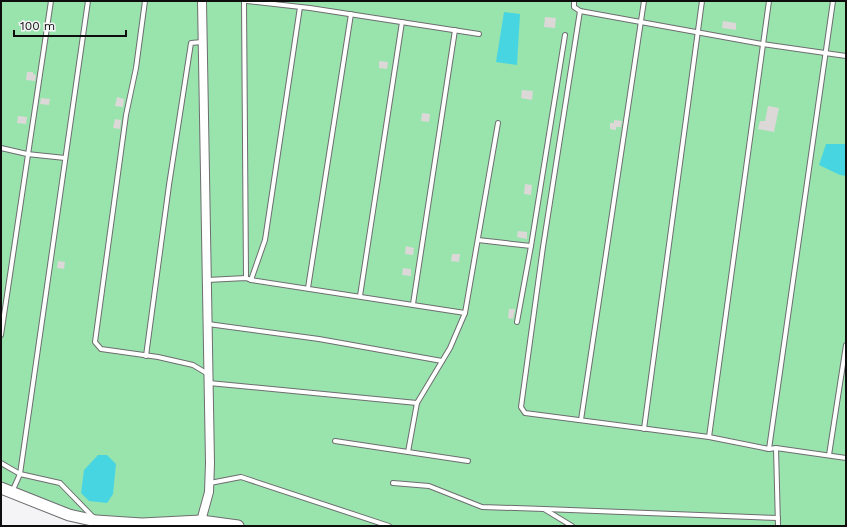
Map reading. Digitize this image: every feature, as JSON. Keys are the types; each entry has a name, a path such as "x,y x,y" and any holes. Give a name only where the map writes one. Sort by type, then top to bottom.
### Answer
{"street":[{"path":"201,521 209,492 210,482 202,1"},
{"path":"1,488 69,515 96,521 142,525 201,521 238,526"}],"lane":[{"path":"1,335 51,1"},
{"path":"12,493 20,474 41,340 65,158 88,1"},
{"path":"145,1 136,68 126,115 94,342 101,349 193,365 208,374"},
{"path":"249,279 245,1 351,14 479,34"},
{"path":"574,1 574,7 580,11 762,44 846,56"},
{"path":"581,420 644,1"},
{"path":"644,429 702,1"},
{"path":"709,437 769,1"},
{"path":"768,449 832,1"},
{"path":"249,279 265,240 300,7"},
{"path":"580,11 521,407 525,413 709,437 768,449 776,448 846,458"},
{"path":"308,288 351,14"},
{"path":"360,296 402,22"},
{"path":"413,304 455,30"},
{"path":"518,322 565,35"},
{"path":"146,356 169,185 191,43 202,42"},
{"path":"408,452 417,403 450,348 465,313 498,123"},
{"path":"1,148 27,154 65,158"},
{"path":"478,240 531,246"},
{"path":"206,280 249,279 465,313"},
{"path":"207,324 319,339 442,361"},
{"path":"829,456 846,345"},
{"path":"208,383 417,403"},
{"path":"335,441 468,461"},
{"path":"776,448 778,526"},
{"path":"1,463 20,474 60,483 96,521"},
{"path":"210,482 241,477 390,526"},
{"path":"393,483 429,486 482,507 778,518"},
{"path":"544,509 572,526"}],"green space":[{"path":"1,1 846,1 846,526 238,526 96,521 1,488"}],"water":[{"path":"504,12 520,14 517,65 496,62"},
{"path":"826,144 846,144 846,176 840,175 819,165"},
{"path":"98,455 107,455 116,464 113,494 107,503 89,501 81,493 84,470"}],"building":[{"path":"545,17 556,18 555,28 544,27"},
{"path":"723,21 736,23 736,30 722,28"},
{"path":"379,61 388,62 387,69 379,68"},
{"path":"27,72 33,72 33,74 36,75 35,81 26,80"},
{"path":"522,90 533,91 532,100 521,98"},
{"path":"117,97 124,99 123,107 115,106"},
{"path":"41,98 50,99 49,105 40,104"},
{"path":"768,106 779,108 774,132 758,129 760,121 765,121"},
{"path":"422,113 430,114 429,122 421,121"},
{"path":"18,116 27,117 26,124 17,123"},
{"path":"115,119 121,120 120,129 113,128"},
{"path":"614,120 622,121 621,127 616,127 616,130 610,129 610,123 614,123"},
{"path":"525,184 532,185 531,195 524,194"},
{"path":"518,231 527,232 527,239 517,237"},
{"path":"406,246 414,248 413,255 405,254"},
{"path":"452,254 460,254 459,262 451,261"},
{"path":"58,261 65,262 64,269 57,268"},
{"path":"403,268 411,269 411,276 402,275"},
{"path":"509,309 515,309 513,319 508,318"}]}
